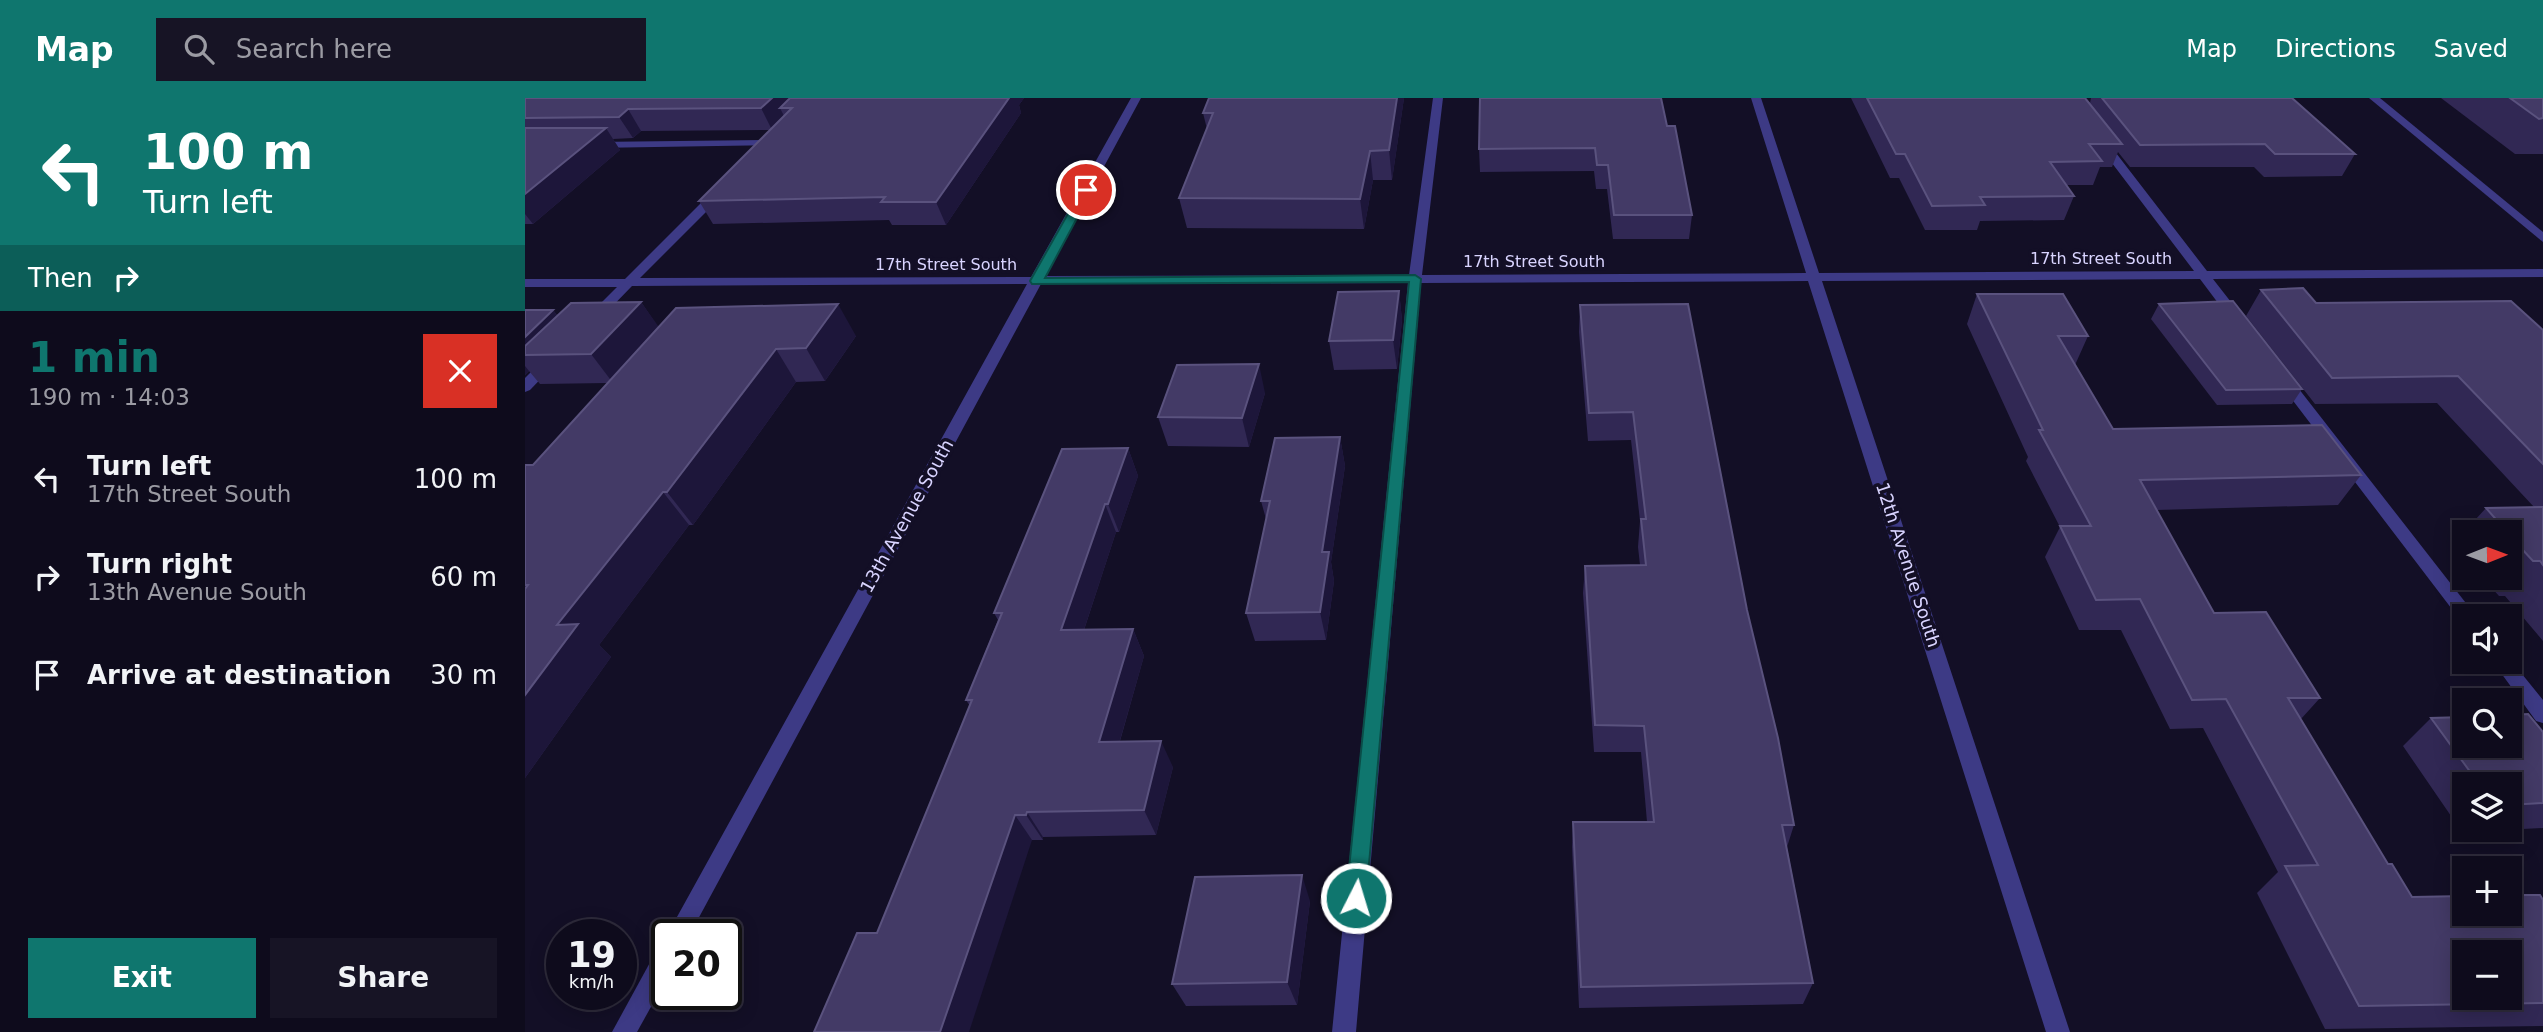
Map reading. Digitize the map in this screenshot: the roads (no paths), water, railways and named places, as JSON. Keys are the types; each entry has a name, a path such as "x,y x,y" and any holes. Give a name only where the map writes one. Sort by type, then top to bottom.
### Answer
{"street":[{"name":"13th Avenue South","path":"686,919 1136,98"},
{"path":"1343,1032 1415,279 1438,98"},
{"name":"12th Avenue South","path":"1756,98 2058,1032"},
{"path":"2374,98 2543,238"},
{"path":"2093,131 2245,330"},
{"path":"579,145 768,144"},
{"path":"582,329 729,183"},
{"name":"17th Street South","path":"525,283 2543,272"},
{"path":"525,387 563,349"},
{"path":"2271,363 2458,604"},
{"path":"2511,674 2543,715"},
{"path":"624,1032 651,983"}]}
